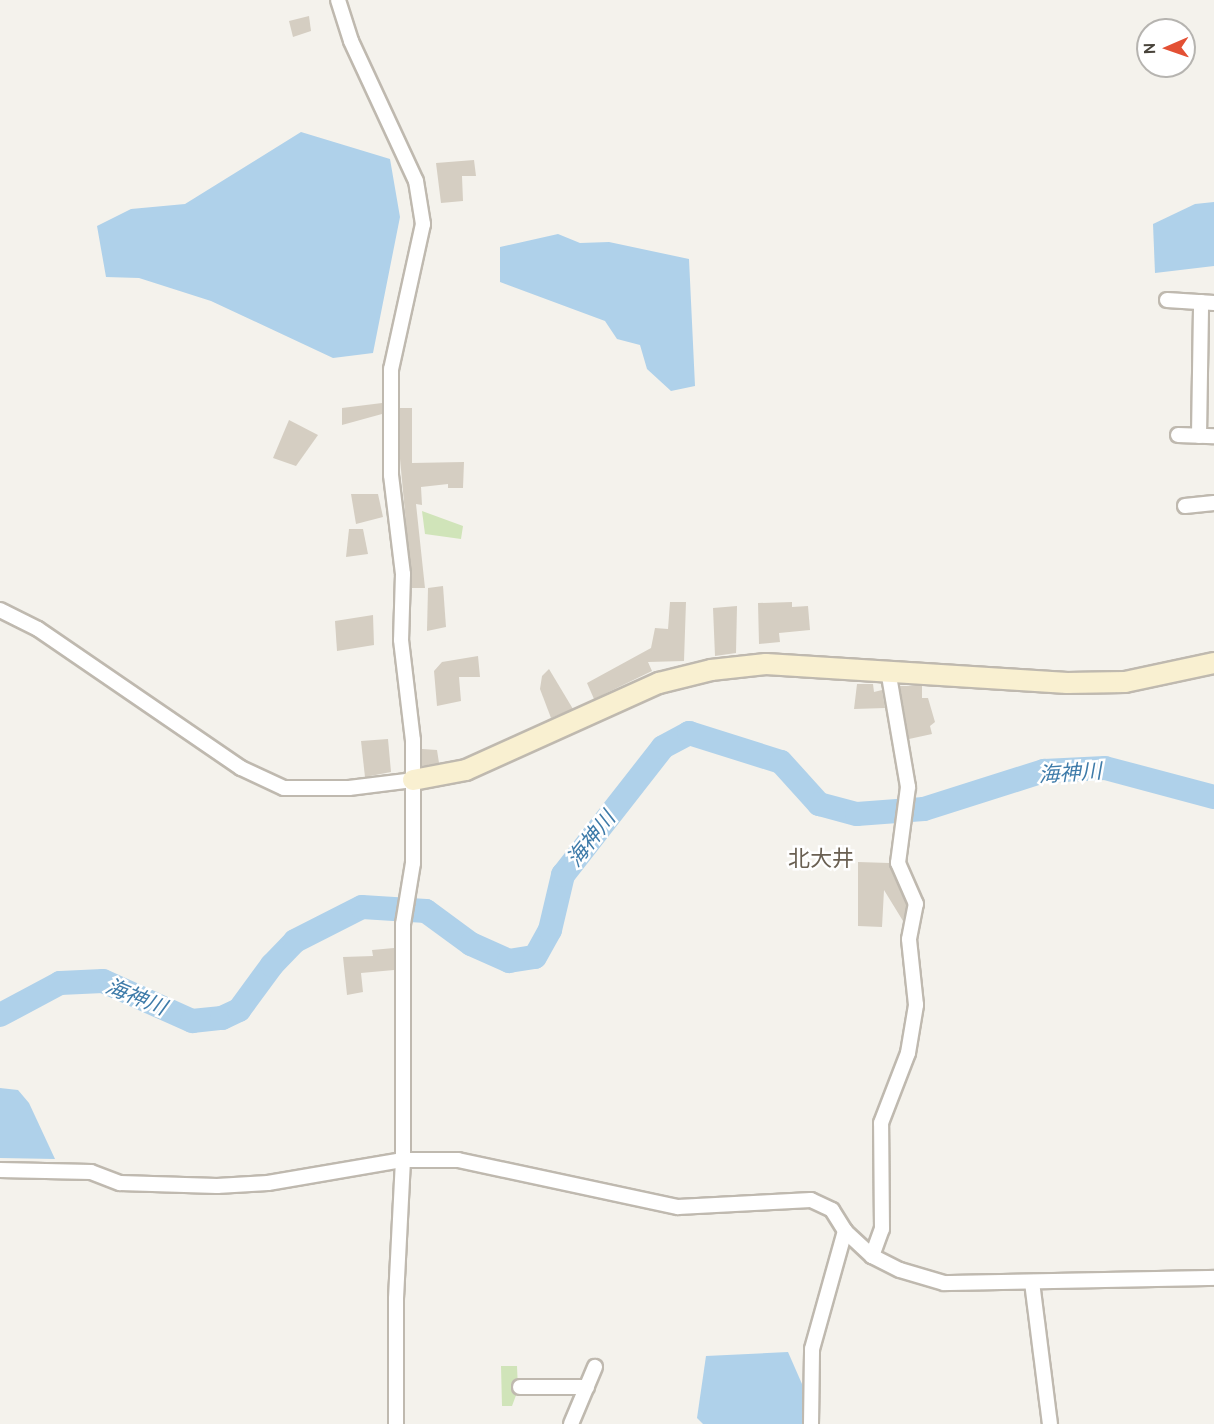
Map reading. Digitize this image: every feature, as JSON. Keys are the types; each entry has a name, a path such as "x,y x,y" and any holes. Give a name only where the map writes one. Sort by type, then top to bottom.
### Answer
{"street":[{"path":"338,0 351,41 416,181 423,224 391,369 391,475 403,574 401,640 413,740 410,889 403,924 404,1160 396,1299 396,1424"},
{"path":"1167,300 1207,303 1207,369 1199,436"},
{"path":"1178,435 1214,436"},
{"path":"1185,506 1214,503"},
{"path":"0,610 48,635 241,768 284,788 349,788 413,780 466,770 660,683 711,670 766,664 1066,682 1125,682 1214,663"},
{"path":"872,1256 882,1229 881,1123 908,1053 916,1005 909,939 915,904 914,892 898,863 901,833 909,796 888,670"},
{"path":"0,1170 91,1172 120,1183 217,1186 268,1183 404,1160 458,1160 494,1165 678,1207 812,1200 832,1210 845,1231 872,1256 900,1270 944,1283 1214,1278"},
{"path":"811,1424 812,1349 845,1231"},
{"path":"1032,1282 1050,1424"},
{"path":"571,1424 595,1367"},
{"path":"520,1387 587,1388"}],"green space":[{"path":"422,511 463,526 461,539 425,534"},
{"path":"501,1366 517,1366 518,1390 512,1406 502,1406"}],"water":[{"path":"301,132 390,159 400,217 373,353 333,358 211,301 139,278 106,277 97,226 131,209 185,204"},
{"path":"1214,202 1214,266 1155,273 1153,224 1195,204"},
{"path":"558,234 580,243 609,242 689,259 695,386 671,391 647,369 640,345 617,339 605,321 500,282 500,247"},
{"path":"0,1088 18,1090 29,1103 55,1159 0,1158"},
{"path":"788,1352 802,1384 804,1424 703,1424 697,1418 706,1356"}],"building":[{"path":"309,16 311,31 293,37 289,21"},
{"path":"474,160 476,176 462,176 463,201 441,203 436,163"},
{"path":"382,403 382,414 342,425 342,408"},
{"path":"400,408 412,408 412,463 464,462 463,488 448,488 448,484 421,487 422,505 416,504 425,588 412,588 400,459"},
{"path":"289,420 318,435 296,466 273,458"},
{"path":"351,494 378,494 383,517 356,524"},
{"path":"349,529 363,529 368,554 346,557"},
{"path":"443,586 446,627 427,631 428,588"},
{"path":"670,602 686,602 684,661 648,662 652,671 594,699 587,683 651,648 655,628 668,629"},
{"path":"792,602 792,607 808,606 810,630 779,633 780,642 759,644 758,603"},
{"path":"737,606 736,653 715,656 713,608"},
{"path":"373,615 374,645 337,651 335,621"},
{"path":"478,656 480,677 459,677 461,701 437,706 434,671 442,662"},
{"path":"549,669 573,709 551,718 540,689 542,676"},
{"path":"857,684 873,684 874,692 882,690 885,708 854,709"},
{"path":"900,686 922,686 922,698 928,698 935,722 930,726 932,734 909,739"},
{"path":"388,739 391,772 365,777 361,741"},
{"path":"422,749 437,750 439,763 422,766"},
{"path":"858,862 889,863 907,905 903,921 884,890 882,927 858,926"},
{"path":"394,948 394,970 361,973 363,992 347,995 343,957 373,956 372,950"}],"waterway":[{"name":"海神川","path":"0,1015 60,983 103,981 192,1021 222,1018 239,1010 272,965 295,941 362,907 426,911 471,944 509,961 535,957 550,930 563,875 663,747 689,733 781,762 819,804 857,814 924,809 1044,771 1105,768 1214,797"}],"district":[{"name":"北大井","path":"821,859"}]}
